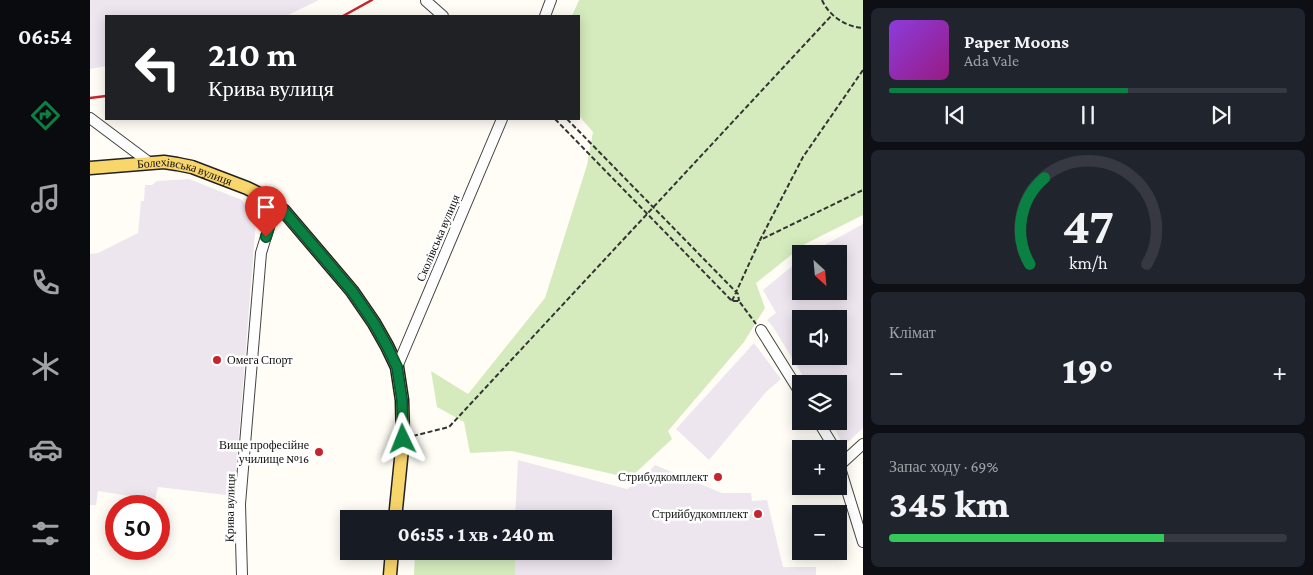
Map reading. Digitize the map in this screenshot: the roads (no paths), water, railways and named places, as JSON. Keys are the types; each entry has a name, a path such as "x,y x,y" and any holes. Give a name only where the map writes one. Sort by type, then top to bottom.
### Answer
{"main road":[{"name":"Болехівська вулиця","path":"90,168 164,162 192,168 248,188 276,204 284,211 352,291 374,323 397,367 402,400 403,439 396,510"},
{"path":"390,575 391,560"}],"street":[{"path":"545,15 551,0"},
{"path":"426,1 442,15"},
{"path":"90,118 150,163"},
{"name":"Сколівська вулиця","path":"397,367 502,120"},
{"name":"Крива вулиця","path":"242,575 240,504 261,254 276,204"},
{"path":"761,330 792,380"},
{"path":"847,456 863,444"},
{"path":"847,490 863,542"}],"railway":[{"path":"345,15 372,0"},
{"path":"90,98 105,96"}],"place":[{"name":"Омега Спорт","path":"217,360"},
{"name":"Вище професійне училище №16","path":"319,452"},
{"name":"Стрибудкомплект","path":"718,477"},
{"name":"Стрийбудкомплект","path":"758,514"}]}
